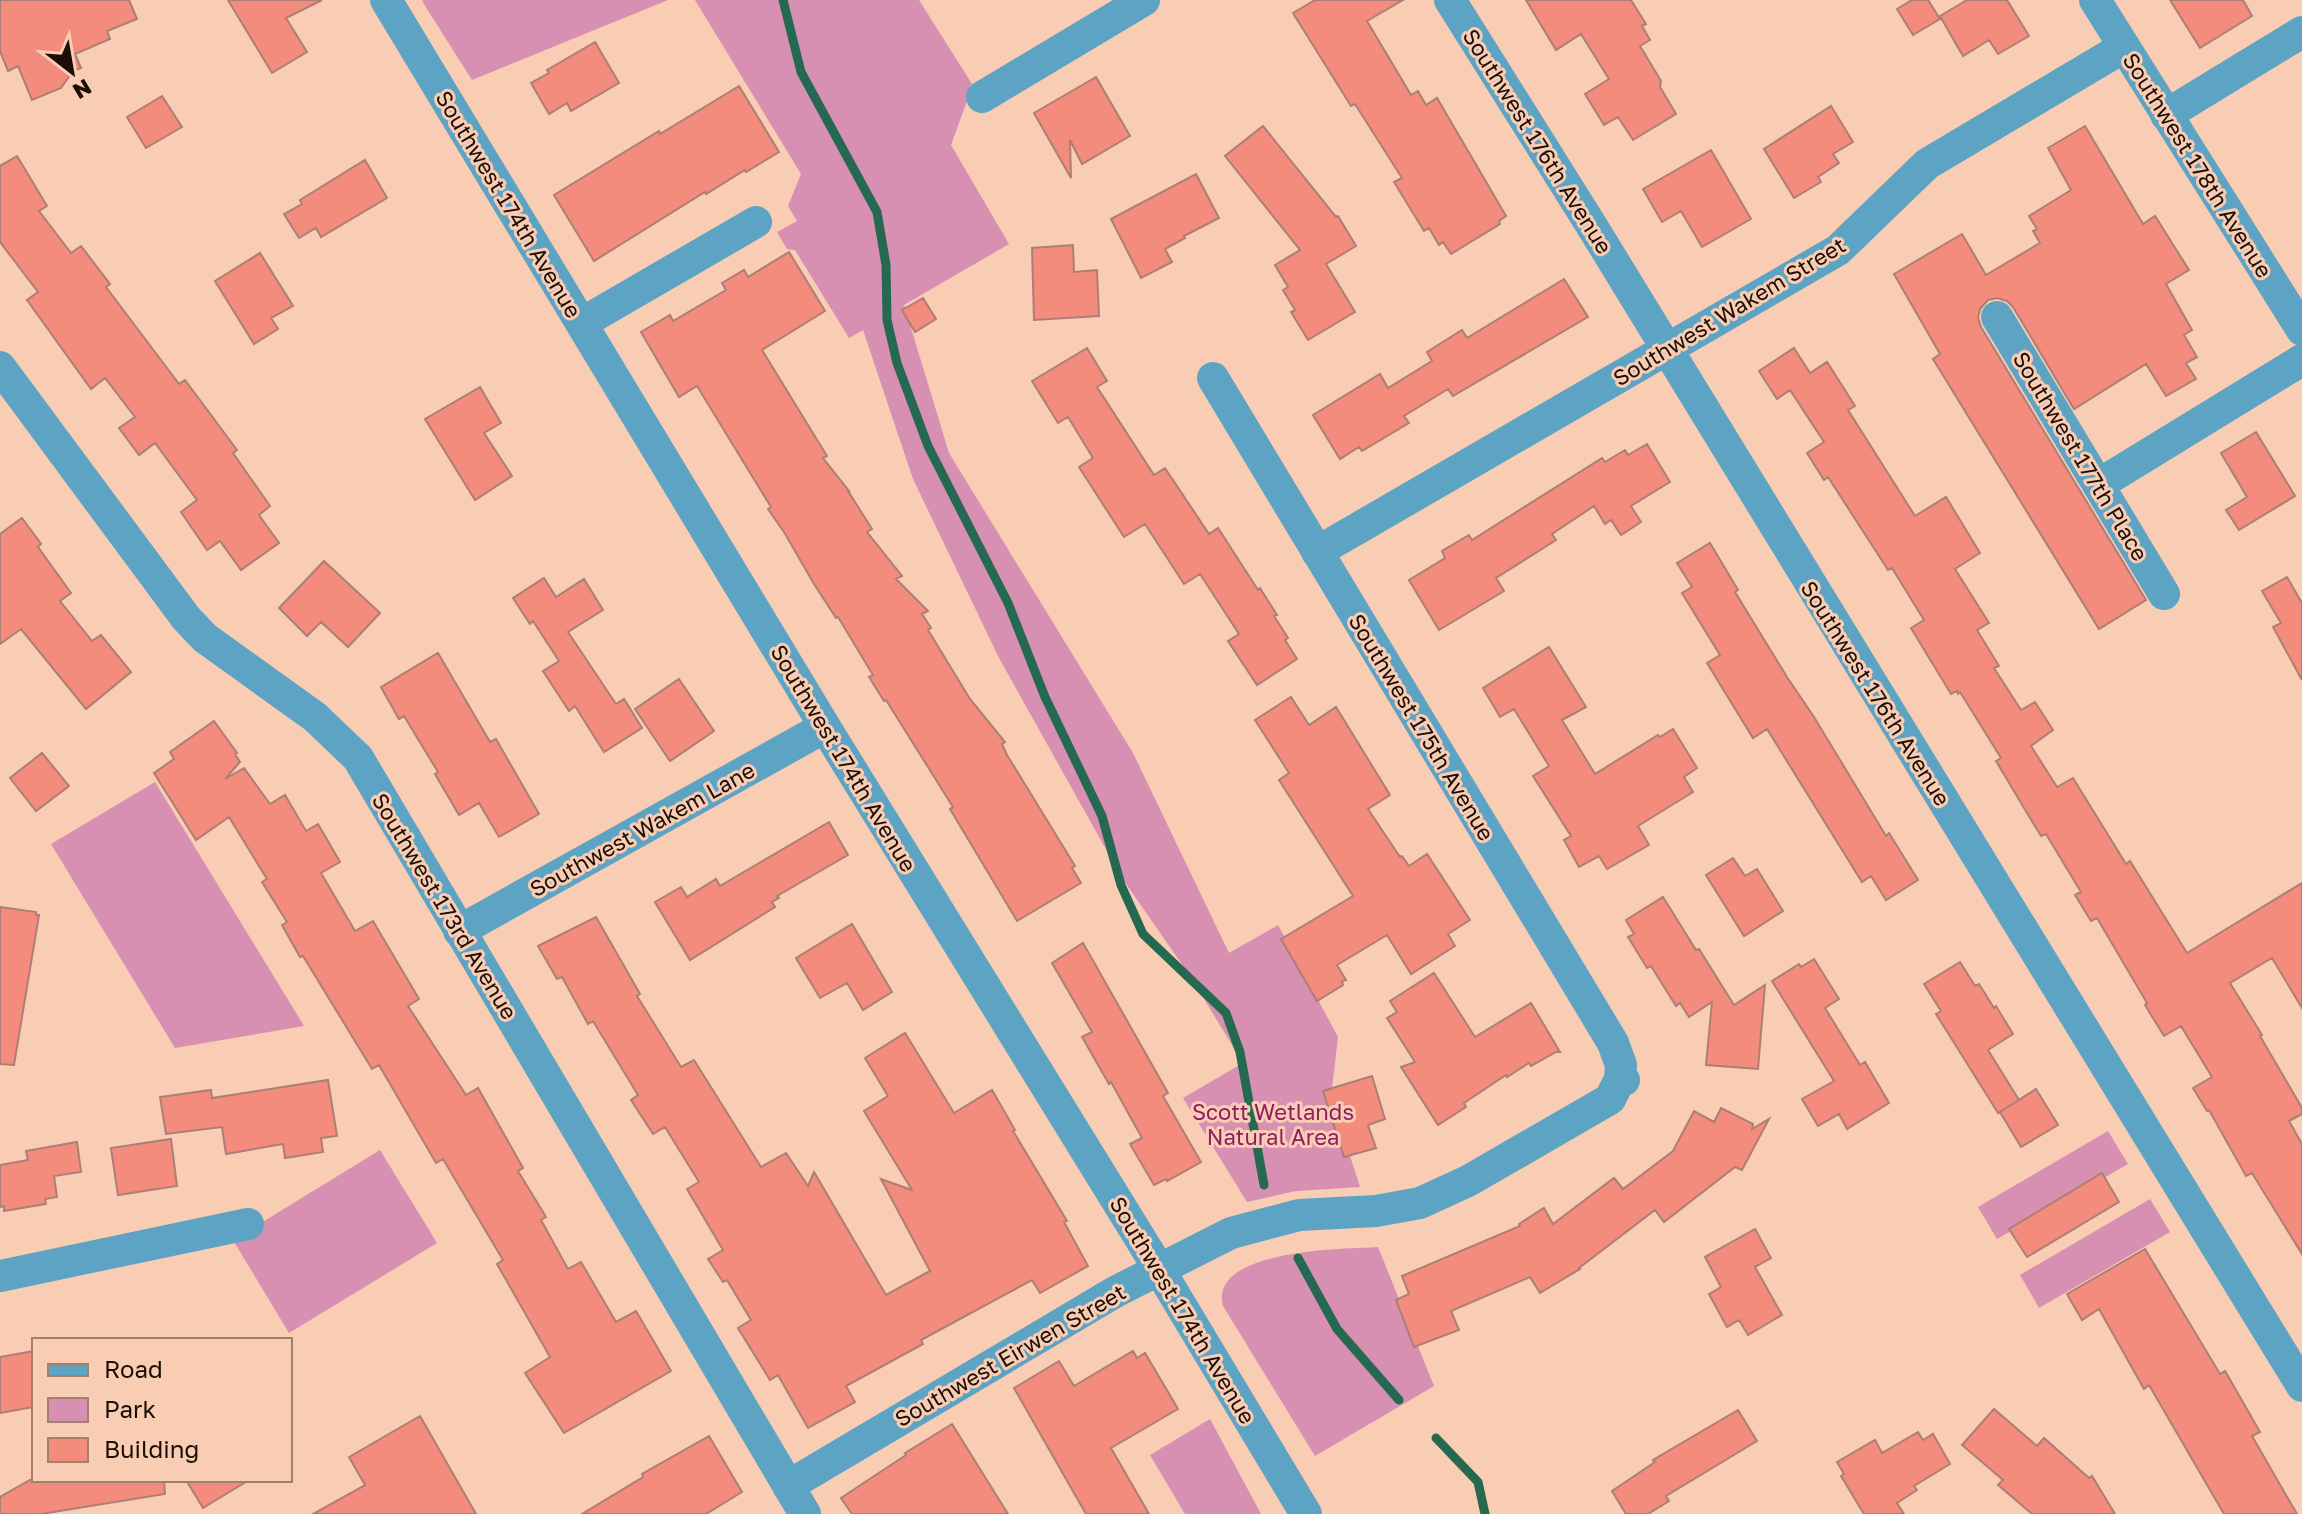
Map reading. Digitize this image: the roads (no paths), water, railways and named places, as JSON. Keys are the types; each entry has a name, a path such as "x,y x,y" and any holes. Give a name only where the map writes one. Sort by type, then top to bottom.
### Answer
{"street":[{"name":"Southwest 174th Avenue","path":"386,0 1306,1514"},
{"path":"982,97 1144,0"},
{"name":"Southwest 176th Avenue","path":"1450,0 1593,228 2302,1386"},
{"name":"Southwest 178th Avenue","path":"2095,0 2302,330"},
{"path":"2166,115 2302,32"},
{"name":"Southwest Wakem Street","path":"1317,552 1838,250 1927,164 2124,47"},
{"path":"582,323 756,222"},
{"name":"Southwest 177th Place","path":"1997,317 2164,594"},
{"path":"2098,485 2302,360"},
{"name":"Southwest 173rd Avenue","path":"0,367 186,618 205,638 315,717 358,758 805,1514"},
{"name":"Southwest 175th Avenue","path":"1213,378 1613,1043 1621,1065 1622,1079"},
{"name":"Southwest Wakem Lane","path":"459,931 825,727"},
{"name":"Southwest Eirwen Street","path":"788,1486 1115,1292 1231,1233 1299,1215 1376,1211 1420,1203 1468,1181 1610,1099 1622,1079"},
{"path":"0,1276 248,1224"}],"waterway":[{"path":"783,0 801,72 877,212 886,265 887,320 897,363 928,446 1008,603 1045,697 1102,816 1121,885 1143,934 1226,1013 1240,1052 1264,1185"},
{"path":"1298,1258 1337,1329 1399,1400"},
{"path":"1436,1438 1478,1482 1485,1514"}],"park label":[{"name":"Scott Wetlands Natural Area","path":"1273,1124"}]}
